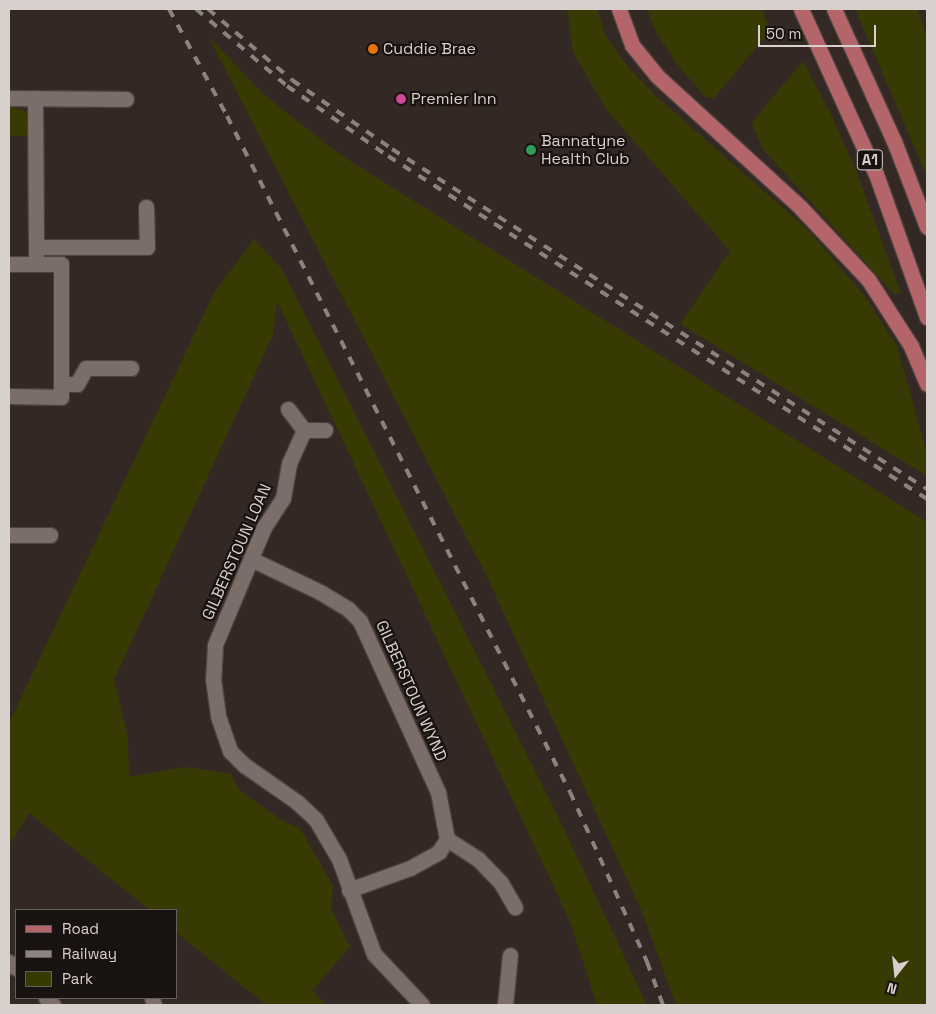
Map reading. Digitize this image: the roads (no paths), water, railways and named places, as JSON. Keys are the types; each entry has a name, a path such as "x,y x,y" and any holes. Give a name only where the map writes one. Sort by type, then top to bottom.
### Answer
{"main road":[{"path":"619,9 632,45 656,75 814,220 868,279 911,346 927,384"},
{"name":"A1","path":"801,9 876,174 927,317"},
{"name":"A1","path":"834,9 894,141 927,227"}],"street":[{"path":"9,98 126,98"},
{"path":"35,98 36,264"},
{"path":"36,247 147,247 146,207"},
{"path":"9,264 61,264 61,396 9,396"},
{"path":"61,384 77,384 86,368 131,368"},
{"path":"288,409 304,430 325,430"},
{"name":"GILBERSTOUN LOAN","path":"304,430 289,464 283,498 264,527 215,645 213,679 218,716 230,752 244,765 297,802 316,820 339,859 374,954 422,1005"},
{"path":"9,535 50,535"},
{"name":"GILBERSTOUN WYND","path":"251,559 320,592 348,608 360,621 438,792 447,839"},
{"path":"349,890 410,868 439,852 447,839 478,859 501,883 515,907"},
{"path":"506,1005 510,955"}],"railway":[{"path":"169,9 227,116 570,792 647,962 663,1005"},
{"path":"196,9 287,86 388,156 927,499"},
{"path":"208,9 292,80 392,149 927,489"}],"place":[{"name":"Cuddie Brae","path":"373,49"},
{"name":"Premier Inn","path":"401,99"},
{"name":"Bannatyne Health Club","path":"531,150"}]}
